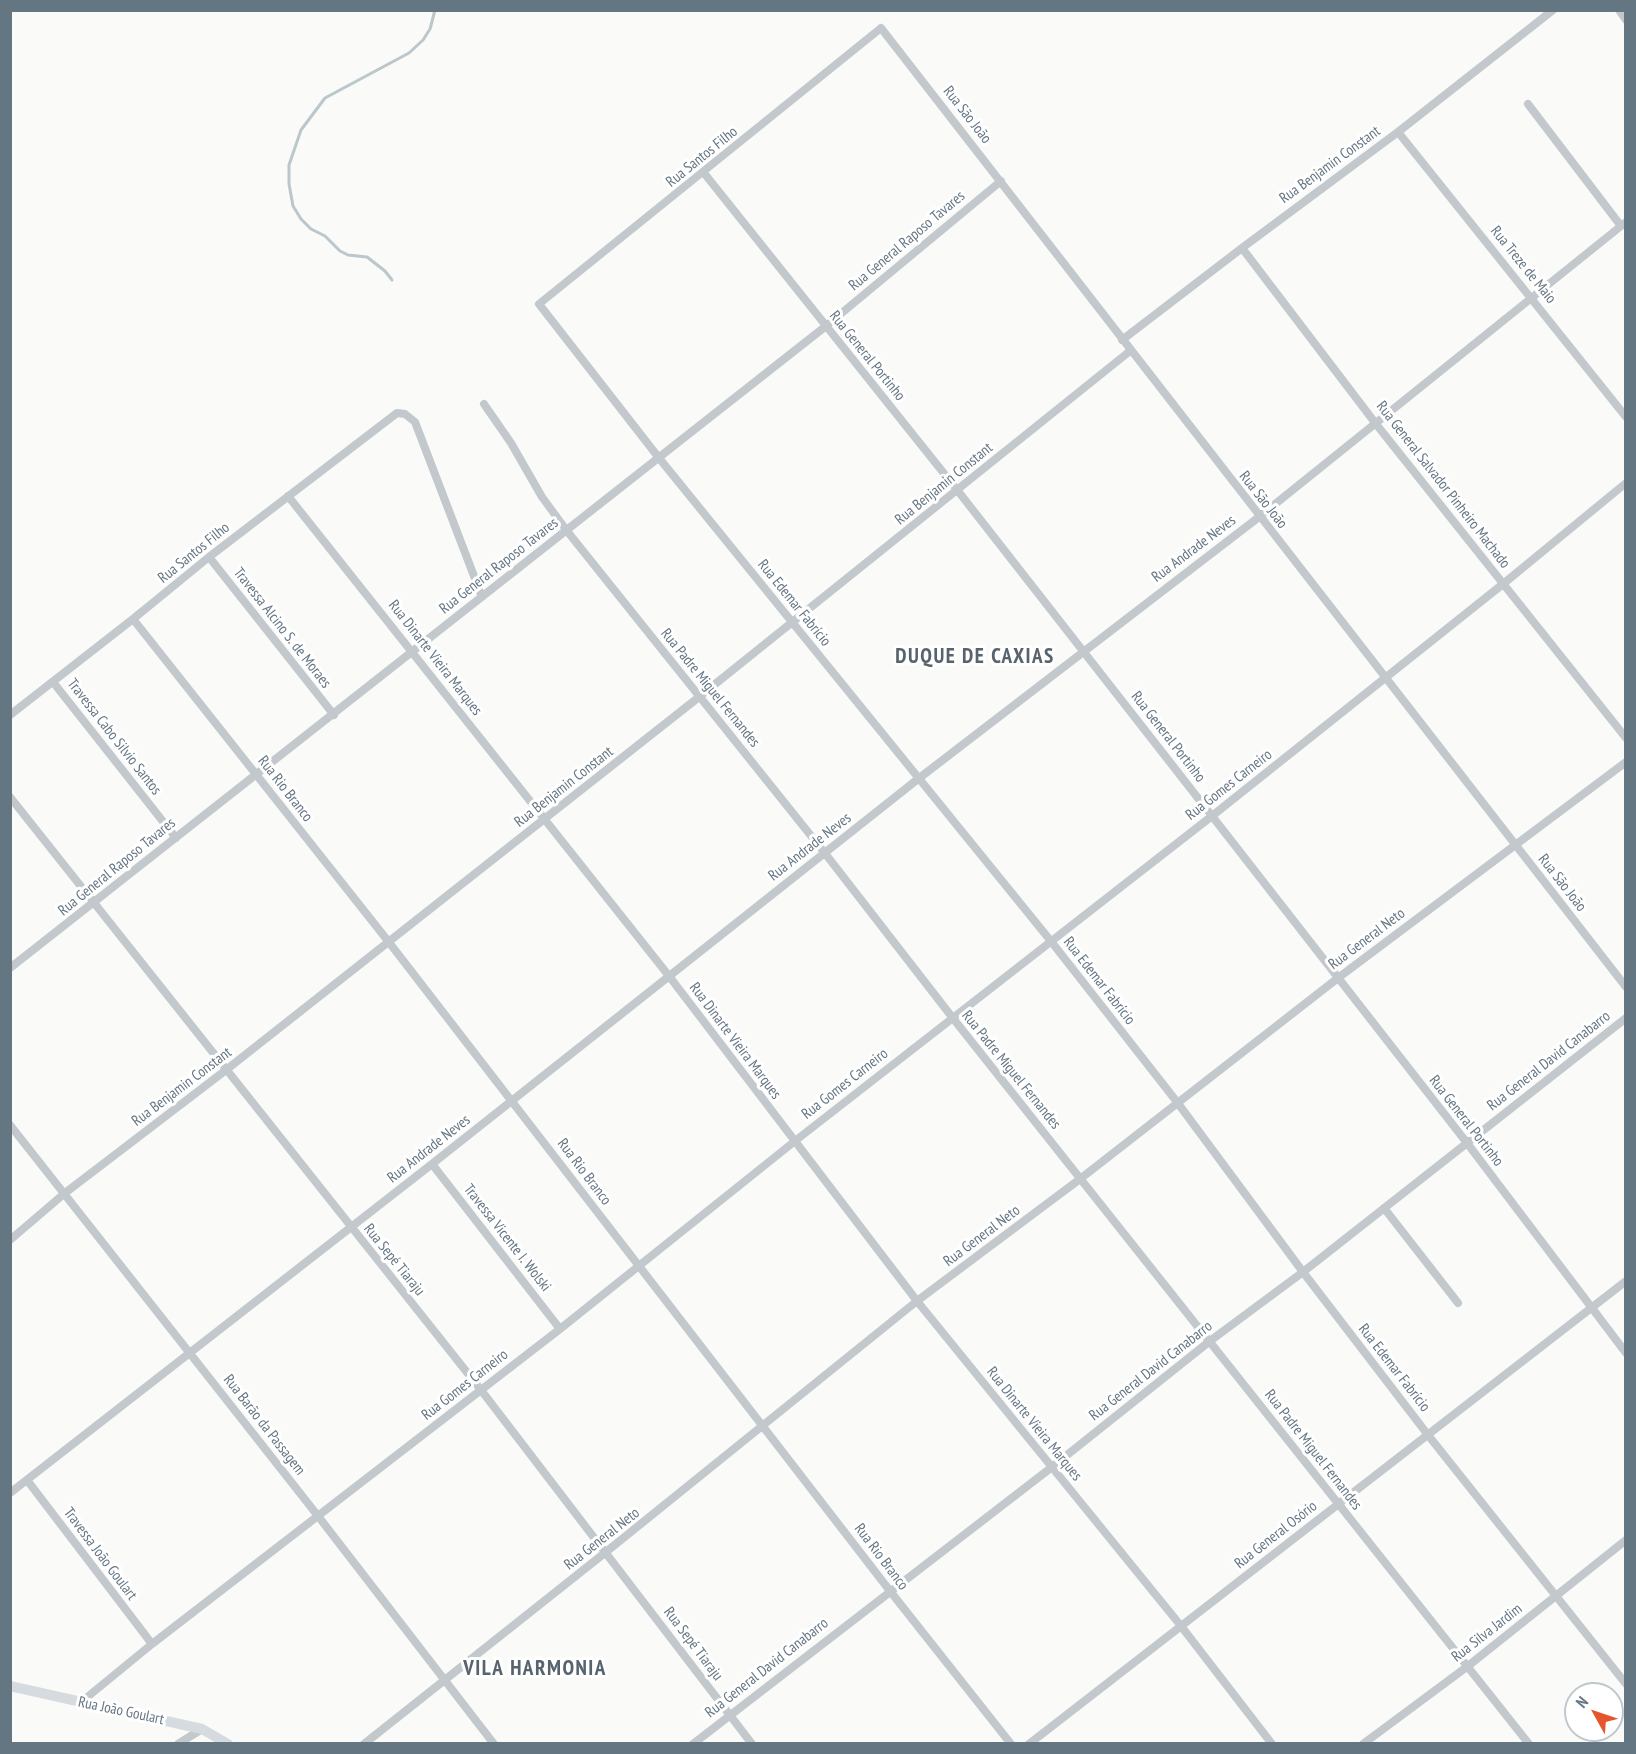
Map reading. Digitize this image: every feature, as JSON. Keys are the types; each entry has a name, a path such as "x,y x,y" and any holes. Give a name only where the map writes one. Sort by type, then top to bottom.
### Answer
{"street":[{"name":"Rua Benjamin Constant","path":"1122,340 1398,132 1553,10"},
{"path":"1619,10 1626,20"},
{"name":"Rua Santos Filho","path":"539,304 881,28"},
{"name":"Rua São João","path":"881,28 1626,987"},
{"path":"1528,104 1623,224"},
{"name":"Rua Treze de Maio","path":"1398,132 1626,417"},
{"name":"Rua General Portinho","path":"704,173 958,491 1212,816 1467,1143 1626,1353"},
{"name":"Rua General Raposo Tavares","path":"10,969 826,326 1001,181"},
{"name":"Rua Andrade Neves","path":"10,1493 432,1164 824,852 1259,517 1623,224"},
{"name":"Rua General Salvador Pinheiro Machado","path":"1242,248 1376,424 1626,738"},
{"name":"Rua Edemar Fabrício","path":"539,304 659,458 1050,940 1177,1102 1428,1435 1557,1596 1623,1674 1626,1684"},
{"name":"Rua Benjamin Constant","path":"10,1240 65,1193 226,1070 699,697 1130,351"},
{"name":"Rua Padre Miguel Fernandes","path":"484,404 511,442 542,497 567,531 824,852 952,1017 1528,1743"},
{"name":"Rua Santos Filho","path":"10,715 209,557 397,413 405,414 415,422 482,597"},
{"name":"Rua Gomes Carneiro","path":"80,1703 152,1644 639,1267 1050,940 1212,816 1626,483"},
{"name":"Rua Dinarte Vieira Marques","path":"288,496 669,976 917,1301 1181,1626 1272,1743"},
{"name":"Travessa Alcino S. de Moraes","path":"209,557 334,715"},
{"name":"Rua Rio Branco","path":"133,619 388,941 890,1591 1011,1743"},
{"name":"Travessa Cabo Silvio Santos","path":"53,682 176,838"},
{"name":"Rua General Neto","path":"364,1743 606,1552 917,1301 1080,1179 1338,978 1626,762"},
{"name":"Rua Sepé Tiaraju","path":"10,797 481,1390 752,1743"},
{"name":"Rua General David Canabarro","path":"693,1743 1052,1467 1210,1341 1303,1272 1626,1018"},
{"name":"Rua Barão da Passagem","path":"10,1125 494,1743"},
{"name":"Travessa Vicente I. Wolski","path":"432,1164 560,1329"},
{"path":"1384,1208 1458,1304"},
{"name":"Rua General Osório","path":"1029,1743 1626,1281"},
{"name":"Travessa João Goulart","path":"27,1480 152,1644"},
{"name":"Rua Silva Jardim","path":"1363,1743 1468,1666 1626,1540"},
{"name":"Rua João Goulart","path":"10,1686 202,1729 228,1743"},
{"path":"178,1743 202,1729"}],"waterway":[{"path":"392,280 385,271 367,257 348,255 340,251 325,236 311,229 301,219 293,206 289,184 289,165 301,130 325,98 409,53 423,40 430,29 435,10"}],"district":[{"name":"DUQUE DE CAXIAS","path":"975,657"},
{"name":"VILA HARMONIA","path":"535,1669"}]}
